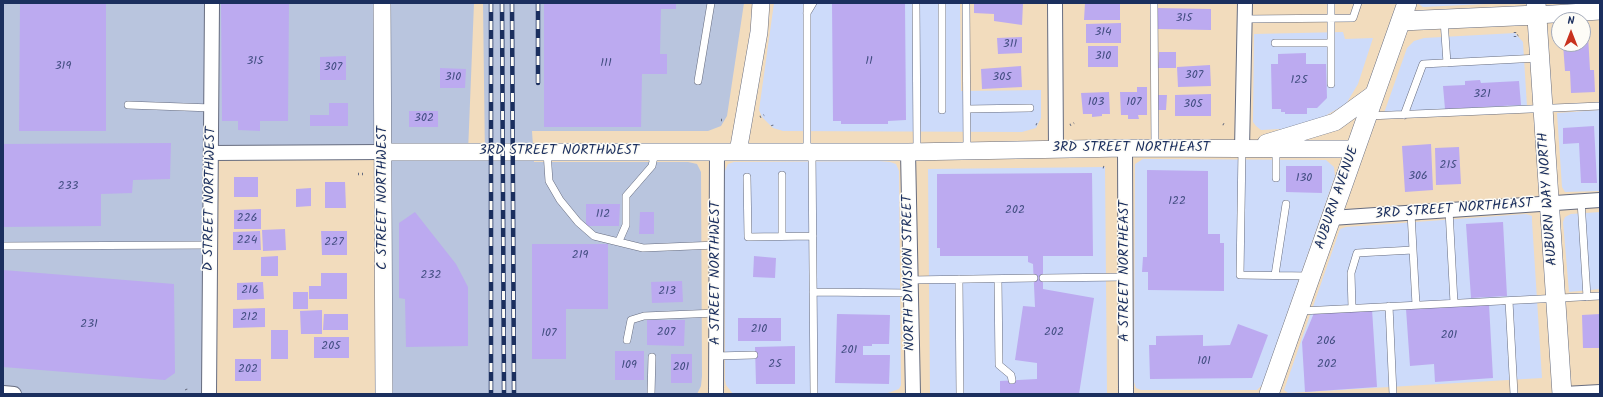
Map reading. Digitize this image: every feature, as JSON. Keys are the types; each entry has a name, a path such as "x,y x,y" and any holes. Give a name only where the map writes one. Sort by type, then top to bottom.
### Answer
{"main road":[{"name":"AUBURN AVENUE","path":"1269,394 1354,149 1407,3"},
{"path":"1401,21 1444,19 1536,9"},
{"name":"AUBURN WAY NORTH","path":"1536,9 1555,298 1563,394"}],"street":[{"name":"D STREET NORTHWEST","path":"209,394 212,3"},
{"name":"C STREET NORTHWEST","path":"382,3 384,152 384,394"},
{"path":"738,152 759,32 761,3"},
{"path":"1055,3 1056,149"},
{"path":"1245,3 1242,149 1288,137 1334,122 1375,93"},
{"path":"1536,9 1600,11"},
{"name":"3RD STREET NORTHEAST","path":"912,151 1125,148 1354,149"},
{"name":"A STREET NORTHEAST","path":"1125,148 1126,394"},
{"name":"3RD STREET NORTHWEST","path":"212,153 912,151"},
{"name":"NORTH DIVISION STREET","path":"912,151 910,286 913,394"},
{"name":"A STREET NORTHWEST","path":"716,394 717,152"},
{"name":"3RD STREET NORTHEAST","path":"1331,218 1600,200"},
{"path":"1563,394 1600,392"},
{"path":"3,393 14,394"}],"lane":[{"path":"698,81 711,3"},
{"path":"807,3 813,236 814,394"},
{"path":"807,14 813,3"},
{"path":"912,151 916,3"},
{"path":"942,3 942,110"},
{"path":"966,3 967,151"},
{"path":"1154,3 1155,148"},
{"path":"1331,3 1331,84"},
{"path":"1245,19 1353,18 1358,3"},
{"path":"1444,19 1447,63"},
{"path":"1275,43 1331,43"},
{"path":"1404,115 1423,64 1539,58"},
{"path":"128,105 212,108"},
{"path":"1366,116 1543,110 1600,106"},
{"path":"967,109 1030,108"},
{"path":"1242,149 1240,274 1311,276"},
{"path":"1276,149 1276,178"},
{"path":"547,152 549,181 560,200 578,222 594,236 643,248 717,245"},
{"path":"619,241 626,225 626,196 652,166 655,152"},
{"path":"782,175 782,236"},
{"path":"747,177 748,236 813,236"},
{"path":"1581,202 1587,297"},
{"path":"1275,275 1286,204"},
{"path":"1449,210 1454,303"},
{"path":"1411,213 1416,305"},
{"path":"3,246 210,245"},
{"path":"1352,308 1351,273 1357,253 1413,250"},
{"path":"1044,278 1126,277"},
{"path":"813,292 910,286 958,279 1034,278"},
{"path":"958,279 960,394"},
{"path":"998,279 998,365 1006,369 1012,380"},
{"path":"1298,311 1600,296"},
{"path":"1509,301 1514,394"},
{"path":"1389,306 1393,394"},
{"path":"627,340 631,320 644,316 717,313"},
{"path":"716,356 754,355"},
{"path":"651,394 652,357"}],"path":[{"path":"760,117 764,115"},
{"path":"1070,125 1074,123"},
{"path":"358,174 363,174"}],"shaded area":[{"path":"3,3 474,3 468,152 212,153 209,394 3,393"},
{"path":"483,3 744,3 727,116 721,126 708,131 532,131 534,162 688,162 697,164 701,172 702,376 701,386 697,394 385,394 384,160 485,160"},
{"path":"774,3 960,3 961,91 1041,90 1041,118 1036,128 1022,132 783,131 773,128 762,117 759,110"},
{"path":"1417,3 1507,3 1423,7"},
{"path":"1343,32 1345,39 1373,38 1358,84 1346,104 1299,128 1261,130 1256,126 1253,122 1254,34"},
{"path":"1515,33 1523,42 1527,107 1384,113 1407,48 1414,41 1424,38"},
{"path":"1600,110 1600,191 1565,192 1562,187 1557,113"},
{"path":"1143,159 1326,160 1334,167 1335,176 1262,385 1257,390 1141,390 1136,388 1134,382 1135,164"},
{"path":"879,161 896,164 899,171 901,385 899,389 885,394 733,394 726,385 725,380 724,173 728,164 734,162"},
{"path":"1105,167 1107,394 930,394 928,169"},
{"path":"1600,212 1600,289 1569,292 1563,222 1565,217 1571,214"},
{"path":"1526,214 1532,216 1542,378 1288,393 1284,390 1340,229 1346,227"}],"building":[{"path":"20,3 106,3 106,131 19,131"},
{"path":"221,3 289,3 288,121 260,121 260,131 238,130 238,121 222,121"},
{"path":"544,3 676,3 676,9 661,9 660,54 667,54 667,74 642,74 641,127 544,127"},
{"path":"832,3 905,3 906,120 888,121 888,124 841,124 841,121 833,121"},
{"path":"974,3 1023,3 1022,25 994,21 994,14 974,13"},
{"path":"1085,3 1120,3 1120,20 1084,20"},
{"path":"1157,8 1211,9 1211,30 1157,29"},
{"path":"1121,23 1121,43 1086,43 1086,24"},
{"path":"1022,37 1022,53 998,54 997,38"},
{"path":"1088,46 1118,46 1118,67 1088,67"},
{"path":"1159,52 1176,52 1176,68 1158,68"},
{"path":"1564,52 1589,52 1590,70 1594,70 1595,92 1571,93 1570,71 1565,71"},
{"path":"1306,53 1306,64 1326,64 1327,98 1317,108 1307,108 1307,114 1285,114 1285,112 1281,112 1281,109 1272,109 1271,64 1278,64 1278,54"},
{"path":"346,56 346,80 320,80 320,57"},
{"path":"1210,65 1211,86 1178,87 1177,67"},
{"path":"1021,66 1022,87 982,89 981,69"},
{"path":"440,68 466,69 465,88 440,88"},
{"path":"1480,80 1481,83 1519,81 1521,105 1445,109 1443,86 1465,85 1465,81"},
{"path":"1137,87 1147,87 1147,115 1138,115 1139,119 1128,119 1128,115 1121,115 1120,92 1137,92"},
{"path":"1109,92 1110,114 1102,114 1102,116 1092,117 1092,114 1083,114 1081,93"},
{"path":"1211,94 1211,116 1175,116 1175,95"},
{"path":"1157,95 1167,95 1166,110 1156,110"},
{"path":"329,103 348,103 348,126 310,126 310,115 329,115"},
{"path":"409,111 438,111 438,127 409,127"},
{"path":"1594,126 1597,183 1581,183 1579,143 1563,144 1563,128"},
{"path":"171,143 170,179 133,180 132,193 101,194 101,226 3,227 3,144"},
{"path":"1431,144 1433,190 1405,192 1402,146"},
{"path":"1459,147 1461,184 1436,185 1435,148"},
{"path":"1286,166 1322,166 1322,193 1286,192"},
{"path":"1147,170 1208,171 1208,234 1220,234 1220,243 1224,243 1224,291 1148,290 1148,272 1142,272 1143,257 1147,257"},
{"path":"1092,173 1093,256 1043,256 1043,289 1094,298 1079,394 1000,394 1000,381 1037,379 1037,363 1015,360 1023,306 1035,307 1033,264 1028,262 1028,256 940,256 940,248 937,248 937,174"},
{"path":"234,177 258,177 258,197 234,197"},
{"path":"325,182 345,182 346,208 325,208"},
{"path":"311,188 311,206 296,207 296,189"},
{"path":"586,204 620,204 619,226 586,226"},
{"path":"261,209 261,229 234,229 234,210"},
{"path":"415,212 456,264 468,287 468,346 406,347 405,299 399,298 399,223"},
{"path":"640,212 654,212 654,234 639,234"},
{"path":"1503,222 1507,296 1471,298 1466,224"},
{"path":"285,229 286,250 263,251 262,230"},
{"path":"260,231 261,250 233,250 233,232"},
{"path":"321,231 347,231 347,255 322,255"},
{"path":"532,244 608,244 608,309 566,309 566,359 532,359"},
{"path":"278,256 278,276 261,276 261,257"},
{"path":"754,256 776,258 775,278 753,277"},
{"path":"3,270 174,284 175,373 165,380 3,367"},
{"path":"321,273 347,273 347,299 309,299 309,286 321,286"},
{"path":"682,281 683,302 652,303 651,282"},
{"path":"263,282 264,299 237,300 237,283"},
{"path":"293,292 308,292 308,309 293,309"},
{"path":"1489,304 1493,378 1435,382 1434,364 1410,366 1406,309"},
{"path":"265,308 265,327 233,328 233,309"},
{"path":"1372,309 1377,387 1305,392 1302,342 1314,313"},
{"path":"322,310 322,334 301,334 300,311"},
{"path":"324,314 348,314 348,330 323,330"},
{"path":"837,314 890,315 889,344 872,344 872,346 863,346 863,355 890,355 889,384 835,383"},
{"path":"1600,314 1600,348 1583,348 1582,315"},
{"path":"738,318 781,318 781,341 738,341"},
{"path":"647,320 685,320 684,346 647,345"},
{"path":"1238,324 1268,335 1252,378 1150,379 1149,345 1156,345 1156,336 1203,335 1203,346 1230,345"},
{"path":"271,330 288,330 288,359 271,359"},
{"path":"314,337 349,337 349,358 314,358"},
{"path":"795,346 795,384 756,384 755,347"},
{"path":"615,351 644,351 644,380 615,380"},
{"path":"671,354 692,354 692,383 671,383"},
{"path":"235,359 261,359 261,381 235,381"}],"railway":[{"path":"491,3 491,394"},
{"path":"502,3 504,394"},
{"path":"512,3 514,394"},
{"path":"538,3 538,83"}]}
